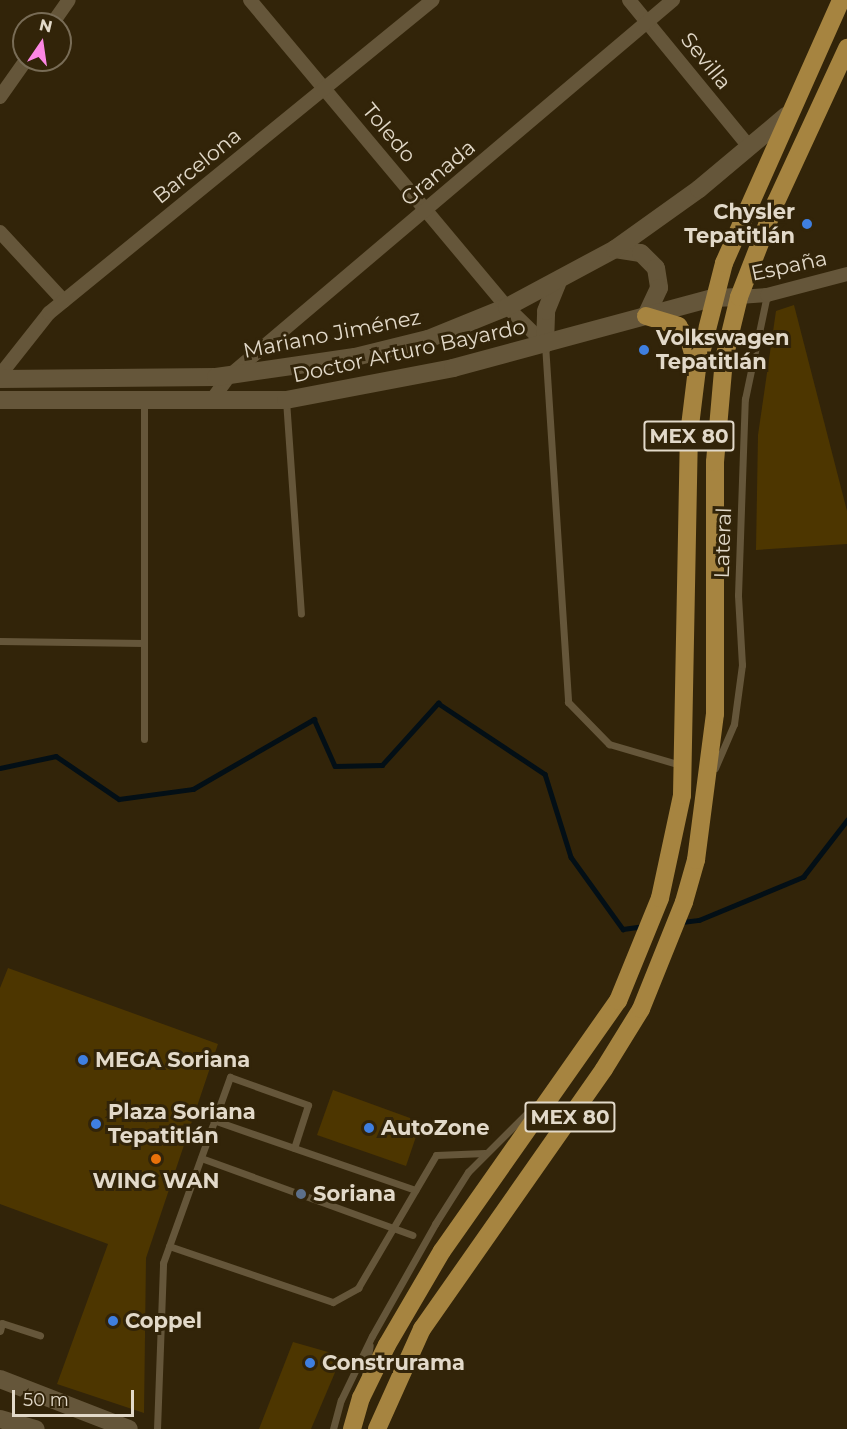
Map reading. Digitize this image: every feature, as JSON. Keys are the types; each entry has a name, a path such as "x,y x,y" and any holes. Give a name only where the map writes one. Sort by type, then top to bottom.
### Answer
{"main road":[{"name":"MEX 80","path":"352,1429 361,1398 387,1345 442,1251 567,1076 618,1000 638,960 660,898 682,795 689,434 697,369 713,298 786,116 841,0"},
{"name":"MEX 80","path":"377,1429 422,1329 604,1068 641,1009 684,902 696,860 715,714 717,411 724,359 739,297 776,202 847,48"},
{"path":"646,316 678,326 690,343 697,369"}],"street":[{"name":"Toledo","path":"250,0 507,307 545,344"},
{"name":"Barcelona","path":"0,377 50,313 433,0"},
{"name":"Sevilla","path":"629,0 750,148"},
{"name":"Granada","path":"211,401 229,376 673,0"},
{"path":"0,97 18,72"},
{"name":"Mariano Jiménez","path":"0,377 229,376 390,349 467,326 558,281 615,249 750,148 786,116"},
{"path":"0,232 64,301"},
{"path":"615,249 641,253 656,268 658,288 646,316"},
{"name":"España","path":"739,297 767,295 847,274"},
{"path":"545,344 546,311 558,281"},
{"name":"Doctor Arturo Bayardo","path":"0,400 286,400 399,380 545,344 713,298 739,297"},
{"path":"0,1379 129,1429"},
{"path":"0,1419 36,1429"}],"lane":[{"name":"Lateral","path":"707,788 734,724 742,665 738,595 745,399 767,295"},
{"path":"545,344 568,702 609,744 683,766"},
{"path":"286,400 301,613"},
{"path":"144,401 144,738"},
{"path":"0,640 144,643"},
{"path":"333,1429 341,1400 407,1269 468,1172 485,1153 567,1076"},
{"path":"157,1429 163,1263 230,1077 308,1105 294,1148"},
{"path":"216,1121 415,1190"},
{"path":"169,1246 333,1302 358,1288 436,1155 485,1153"},
{"path":"201,1158 412,1235"},
{"path":"0,1331 2,1323 40,1335"},
{"path":"361,1398 372,1336"}],"building":[{"path":"794,305 847,511 847,544 756,550 758,435 776,311"},
{"name":"Plaza Soriana Tepatitlán","path":"8,968 218,1044 146,1258 144,1413 57,1384 108,1244 0,1204 0,988"},
{"name":"AutoZone","path":"333,1090 421,1122 406,1166 317,1135"},
{"path":"293,1342 342,1356 311,1429 259,1429"}],"waterway":[{"path":"0,768 56,756 119,799 193,789 314,719 335,766 382,765 438,703 545,774 571,857 623,929 644,926"},
{"path":"682,922 699,920 803,877 847,820"}],"place":[{"name":"Chysler Tepatitlán","path":"807,224"},
{"name":"Volkswagen Tepatitlán","path":"644,350"},
{"name":"MEGA Soriana","path":"83,1060"},
{"name":"Plaza Soriana Tepatitlán","path":"96,1124"},
{"name":"AutoZone","path":"369,1128"},
{"name":"WING WAN","path":"156,1159"},
{"name":"Soriana","path":"301,1194"},
{"name":"Coppel","path":"113,1321"},
{"name":"Construrama","path":"310,1363"}]}
